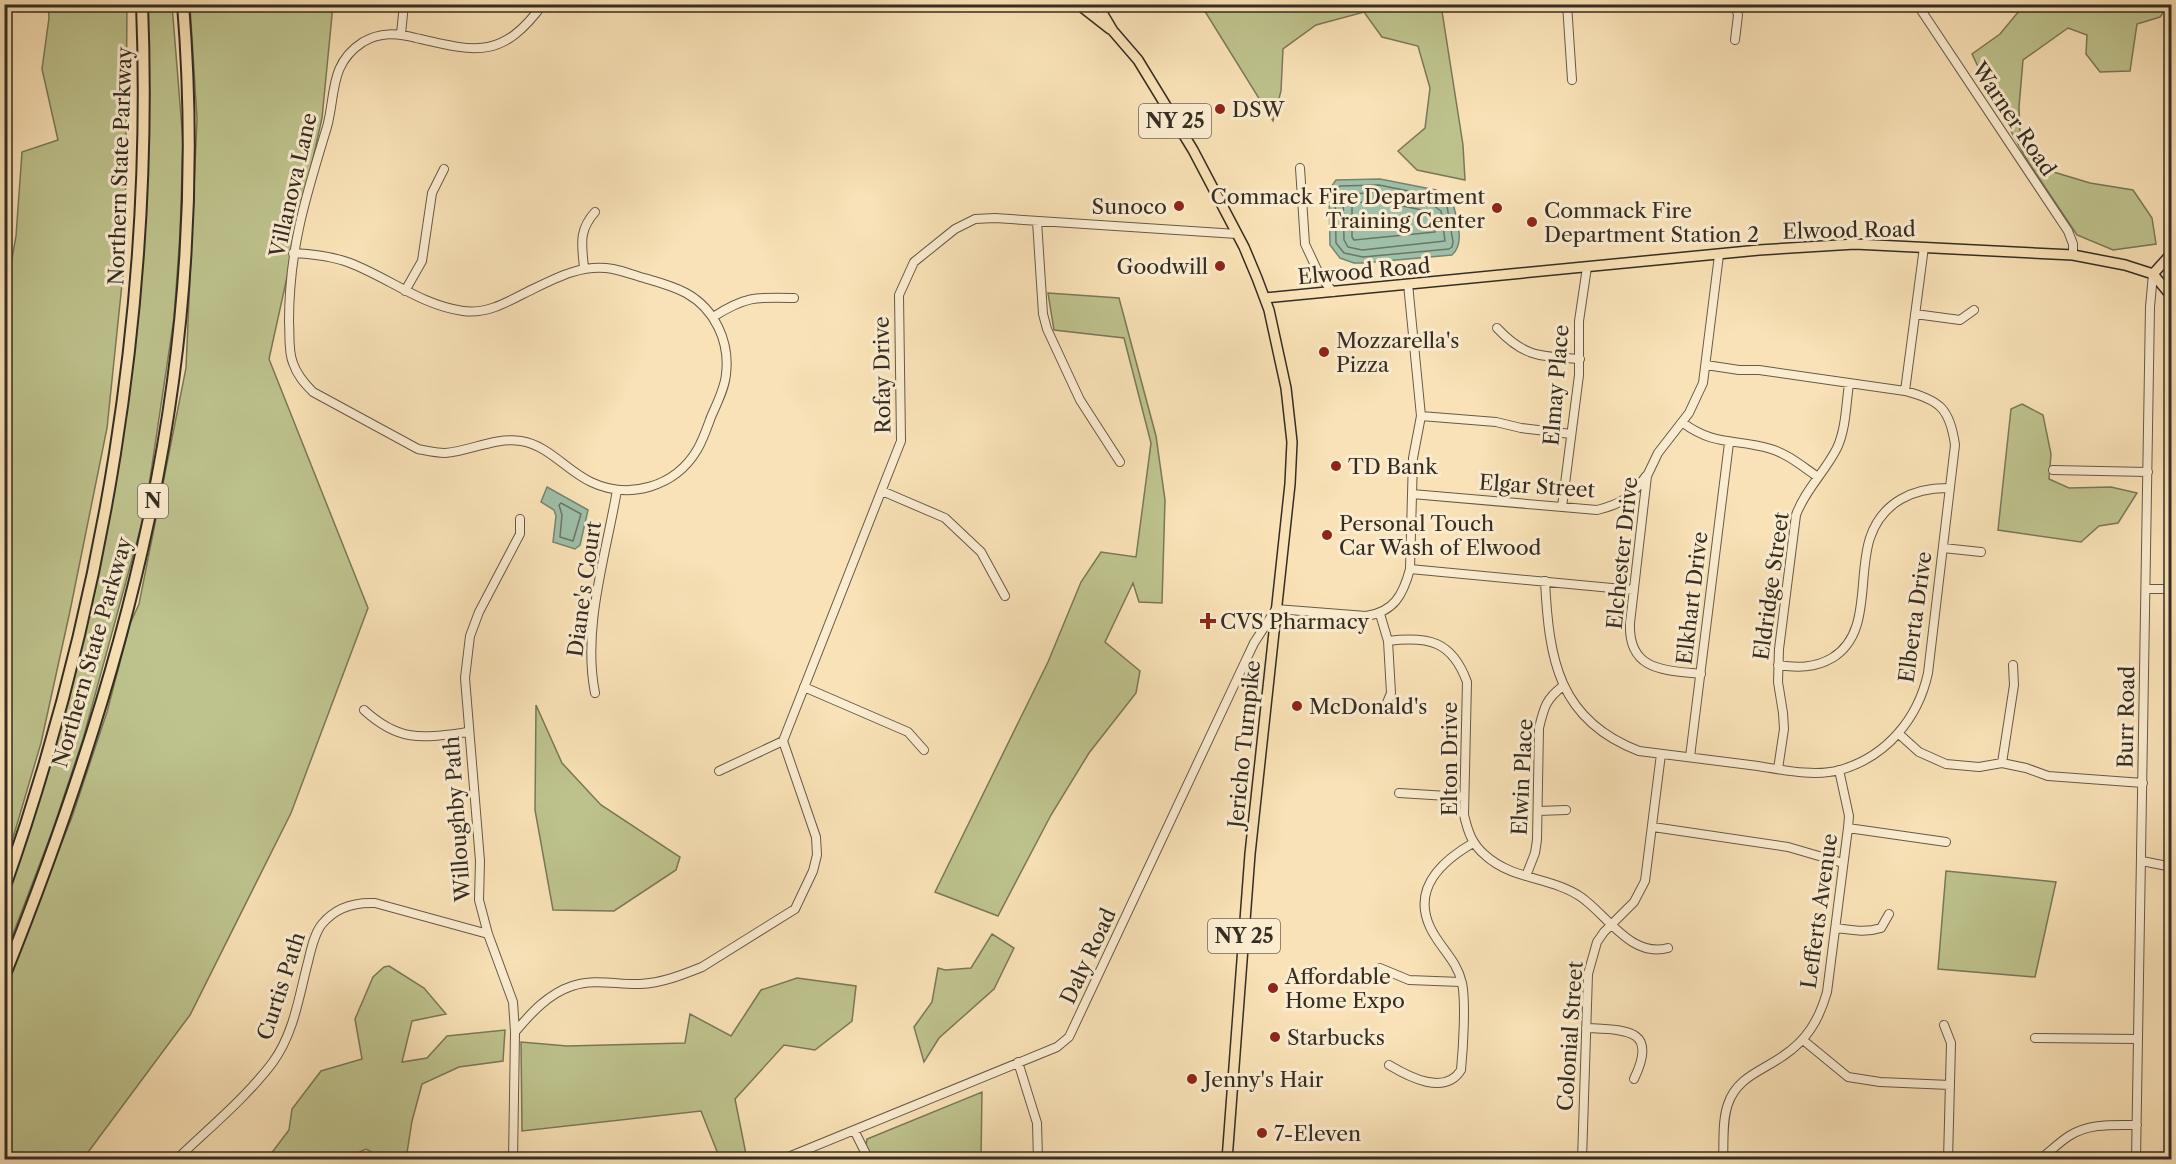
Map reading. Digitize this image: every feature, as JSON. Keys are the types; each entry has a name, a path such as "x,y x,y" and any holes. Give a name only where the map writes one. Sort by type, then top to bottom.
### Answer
{"highway":[{"name":"Northern State Parkway","path":"4,889 29,817 69,680 91,586 114,461 134,303 140,231 144,111 142,4"},
{"name":"Northern State Parkway","path":"4,977 54,844 106,684 138,567 161,459 179,332 186,237 188,143 183,4"}],"main road":[{"path":"1078,4 1113,31"},
{"name":"NY 25","path":"1097,4 1113,31 1129,48 1143,69 1198,158 1237,234 1265,298"},
{"name":"Elwood Road","path":"1265,298 1821,245 1883,244 2073,255 2125,265 2153,274"},
{"path":"2172,253 2153,274 2172,297"},
{"name":"Jericho Turnpike","path":"1227,1160 1250,854 1290,484 1292,442 1281,359 1265,298"}],"street":[{"path":"401,34 404,4"},
{"name":"Villanova Lane","path":"543,4 520,32 494,46 468,49 390,33 366,40 355,48 339,70 334,81 328,122 307,188 293,253 289,291 292,361 301,379 313,392 418,449 434,453 448,453 495,441 524,441 546,451 589,481 628,491 647,488 672,477 692,459 699,448 726,375 725,347 713,317"},
{"path":"1567,4 1572,80"},
{"path":"1735,4 1738,15 1736,40"},
{"name":"Warner Road","path":"1917,4 2068,231 2073,244 2073,255"},
{"path":"1300,168 1305,244 1320,276 1333,292"},
{"path":"405,291 422,261 432,193 444,169"},
{"path":"584,268 582,252 584,228 595,212"},
{"name":"Rofay Drive","path":"783,741 901,441 899,295 915,262 955,229 975,219 995,218 1237,234"},
{"path":"1037,221 1043,314 1047,329 1080,400 1120,462"},
{"path":"1905,391 1924,247"},
{"path":"293,253 342,260 421,299 463,311 481,311 497,306 564,274 584,268 614,269 672,286 696,299 713,317 741,300 762,296 794,298"},
{"name":"Elchester Drive","path":"1701,674 1653,668 1633,649 1629,637 1647,476 1658,453 1683,423 1696,400 1706,365 1719,255"},
{"name":"Elmay Place","path":"1562,507 1580,359 1580,321 1587,267"},
{"name":"Burr Road","path":"2136,1160 2153,274"},
{"path":"1276,609 1366,616 1380,614 1398,598 1406,583 1410,569 1413,458 1421,416 1408,284"},
{"path":"1915,314 1960,320 1974,310"},
{"path":"1497,328 1510,342 1525,351 1542,356 1580,359"},
{"name":"Elberta Drive","path":"1563,686 1589,721 1603,734 1618,742 1639,750 1661,754 1778,769 1824,772 1839,770 1874,754 1899,734 1911,718 1925,685 1955,445 1952,424 1944,408 1921,395 1905,391 1759,370 1706,365"},
{"name":"Eldridge Street","path":"1778,769 1784,729 1778,664 1796,515 1801,503 1839,445 1848,384"},
{"path":"1421,416 1496,422 1521,428 1571,434"},
{"path":"1683,423 1704,437 1770,449 1786,455 1818,477"},
{"name":"Elkhart Drive","path":"1690,757 1729,442"},
{"path":"2053,470 2148,472"},
{"name":"Elgar Street","path":"1412,494 1597,510 1627,500 1647,476"},
{"path":"1778,664 1794,667 1823,663 1837,655 1847,645 1858,622 1867,554 1876,525 1894,503 1905,496 1920,490 1950,488"},
{"name":"Diane's Court","path":"595,693 590,668 593,622 617,490"},
{"path":"882,491 945,518 981,552 1005,596"},
{"name":"Willoughby Path","path":"513,1160 515,1032 513,1002 488,934 479,900 480,861 465,678 470,636 479,612 520,534 520,519"},
{"path":"1943,548 1981,552"},
{"path":"1410,569 1633,590"},
{"path":"1545,580 1549,635 1563,686"},
{"path":"2147,589 2172,589"},
{"name":"Daly Road","path":"782,1160 798,1157 854,1130 1057,1047 1069,1037 1254,643 1276,609"},
{"path":"1380,614 1388,641 1390,693 1384,710"},
{"name":"Elton Drive","path":"1388,641 1419,639 1431,641 1443,646 1454,656 1462,669 1467,682 1464,797 1467,830 1473,843 1499,866 1579,896 1594,907 1611,925 1645,949 1656,951 1668,948"},
{"path":"2002,763 2014,685 2013,665"},
{"name":"Elwin Place","path":"1526,876 1535,853 1539,728 1550,696 1563,686"},
{"path":"804,687 908,732 924,750"},
{"path":"364,710 377,722 400,734 419,737 468,732"},
{"path":"1899,734 1919,752 1946,764 1979,767 2002,763 2048,776 2144,783"},
{"path":"515,1032 534,1010 563,989 587,982 641,984 687,973 702,967 795,909 813,871 817,855 816,837 783,741 719,771"},
{"name":"Colonial Street","path":"1582,1160 1588,974 1597,942 1640,894 1648,864 1661,754"},
{"name":"Lefferts Avenue","path":"1724,1160 1725,1118 1733,1092 1742,1082 1783,1057 1803,1040 1815,1025 1822,1010 1827,992 1849,816 1839,770"},
{"path":"1399,794 1464,797"},
{"path":"1538,811 1566,810"},
{"path":"1653,827 1788,846 1843,863"},
{"path":"1848,828 1946,842"},
{"path":"1389,1065 1424,1082 1447,1082 1456,1077 1461,1070 1461,982 1452,958 1430,927 1425,912 1425,898 1428,884 1435,872 1458,851 1473,843"},
{"path":"2142,861 2172,867"},
{"name":"Curtis Path","path":"176,1160 246,1092 273,1062 291,1027 314,941 321,926 333,913 360,902 375,903 488,934"},
{"path":"1836,927 1858,932 1870,931 1881,928 1889,914"},
{"path":"1380,968 1409,980 1461,982"},
{"path":"1944,1025 1951,1043 1948,1160"},
{"path":"1586,1028 1627,1030 1637,1037 1643,1048 1642,1062 1634,1079"},
{"path":"2035,1038 2138,1039"},
{"path":"1803,1040 1848,1077 1880,1082 1950,1084"},
{"path":"1018,1062 1037,1123 1038,1160"},
{"path":"2039,1160 2082,1129 2100,1125 2137,1125"},
{"path":"854,1130 869,1160"}],"shaded area":[{"path":"48,5 127,5 125,255 107,428 41,743 5,865 5,298 16,236 22,152 58,140 42,69 49,18"},
{"path":"146,5 172,5 183,141 174,318 145,512 83,739 52,832 5,955 5,896 72,678 136,314"},
{"path":"190,5 333,5 322,118 269,359 368,608 291,813 190,1015 83,1159 5,1159 4,985 72,817 107,712 130,624 139,604 186,368 197,119"},
{"path":"1201,5 1441,5 1463,145 1465,180 1417,170 1398,151 1425,128 1430,88 1418,46 1382,37 1364,12 1316,25 1283,49 1281,91 1273,121"},
{"path":"2024,5 2169,5 2160,17 2137,24 2130,71 2100,72 2086,54 2087,35 2068,28 2023,60 2019,107 2020,133 2047,170 2090,183 2133,190 2152,218 2156,244 2113,250 2077,235 2027,160 1996,104 1972,54 2000,34"},
{"path":"1048,293 1119,298 1156,436 1165,500 1162,603 1139,602 1133,583 1105,642 1140,671 1136,693 1089,753 1051,815 998,916 935,892 1048,662 1081,582 1101,552 1136,557 1151,443 1124,338 1054,330"},
{"path":"2022,404 2043,415 2051,454 2049,479 2069,488 2111,487 2137,493 2118,523 2099,526 2081,542 1998,530 2011,409"},
{"path":"536,705 562,763 601,805 680,857 676,870 614,911 553,910 535,810"},
{"path":"1946,871 2056,882 2035,977 1938,969"},
{"path":"992,934 1014,948 994,989 939,1038 924,1062 914,1027 932,1002 938,968 945,970 971,968"},
{"path":"389,966 424,988 446,1014 412,1021 402,1062 427,1058 447,1036 505,1030 503,1061 459,1067 422,1084 412,1121 406,1159 384,1159 366,1149 344,1159 267,1159 289,1130 292,1109 321,1071 362,1059 355,1019 373,977 384,967"},
{"path":"797,978 856,986 852,1021 815,1050 784,1045 735,1099 747,1159 720,1159 701,1111 522,1131 521,1042 567,1046 685,1043 690,1014 731,1036 761,990"},
{"path":"982,1092 981,1159 863,1160 867,1139"}],"water":[{"path":"1380,179 1436,190 1453,203 1459,237 1456,250 1452,255 1363,263 1354,263 1340,258 1330,245 1329,190 1336,180"},
{"path":"547,487 588,510 580,545 575,549 553,542 556,516 554,510 541,502"}],"place":[{"name":"DSW","path":"1220,109"},
{"name":"Sunoco","path":"1179,206"},
{"name":"Commack Fire Department Training Center","path":"1497,208"},
{"name":"Commack Fire Department Station 2","path":"1532,222"},
{"name":"Goodwill","path":"1220,266"},
{"name":"Mozzarella's Pizza","path":"1324,352"},
{"name":"TD Bank","path":"1336,466"},
{"name":"Personal Touch Car Wash of Elwood","path":"1327,535"},
{"name":"CVS Pharmacy","path":"1208,621"},
{"name":"McDonald's","path":"1297,706"},
{"name":"Affordable Home Expo","path":"1273,988"},
{"name":"Starbucks","path":"1275,1037"},
{"name":"Jenny's Hair","path":"1192,1079"},
{"name":"7-Eleven","path":"1262,1133"}]}
